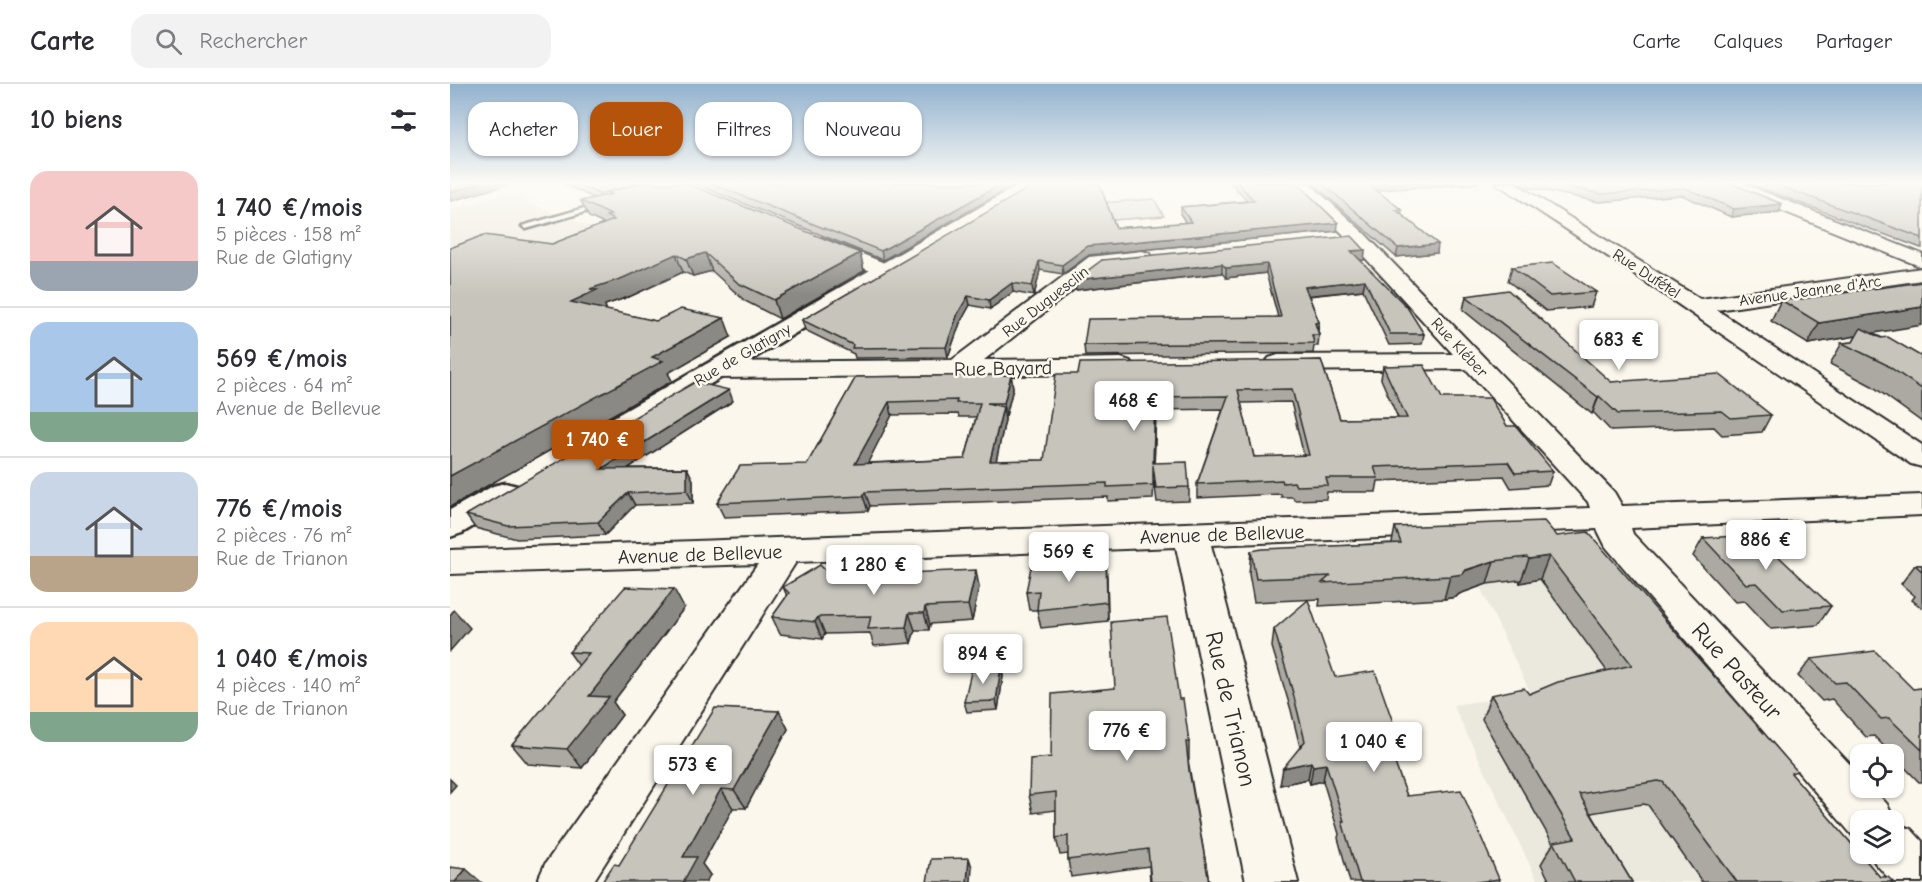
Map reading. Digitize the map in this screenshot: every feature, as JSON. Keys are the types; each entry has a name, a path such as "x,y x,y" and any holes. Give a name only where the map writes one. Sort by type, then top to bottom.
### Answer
{"street":[{"name":"Rue de Glatigny","path":"579,449 970,220"},
{"name":"Rue Kléber","path":"1330,220 1345,238 1473,361 1603,499 1609,519"},
{"name":"Rue Dufétel","path":"1563,220 1698,306 1922,458"},
{"path":"1820,220 1922,261"},
{"path":"808,238 885,270"},
{"name":"Rue Duguesclin","path":"957,368 1096,261 1167,255"},
{"name":"Avenue Jeanne d'Arc","path":"1698,306 1922,274"},
{"path":"1257,364 1473,361"},
{"name":"Rue Bayard","path":"714,370 1149,365"},
{"path":"450,525 528,479"},
{"name":"Avenue de Bellevue","path":"450,562 786,551 1922,505"},
{"name":"Rue Pasteur","path":"1609,519 1618,539 1861,810"},
{"name":"Rue de Trianon","path":"1191,535 1272,882"},
{"path":"564,882 786,551"},
{"path":"1904,858 1922,878"}],"lane":[{"path":"526,226 548,220"}],"shaded area":[{"path":"450,220 574,220 599,230 450,377"},
{"path":"1063,220 1111,220 1064,224"},
{"path":"1575,542 1850,853 1850,864 1860,864 1876,882 1538,882 1453,705 1531,694 1479,585"}],"building":[{"path":"613,220 778,220 860,253 774,300 738,283 705,253 686,259 676,254 623,278 590,289 597,290 571,302 656,321 681,309 724,318 652,357 663,361 450,476 450,248 484,235 552,244"},
{"path":"804,220 936,220 881,251"},
{"path":"973,220 1113,220 1116,228 1191,222 1190,220 1335,220 1338,223 1088,246 1062,265 1039,261 1032,286 1012,283 989,300 968,296 958,313 946,347 852,348 853,345 802,320"},
{"path":"1366,220 1409,220 1438,244 1398,248"},
{"path":"1873,220 1922,220 1922,238"},
{"path":"1352,236 1365,250 1351,251 1407,307 1424,334 1390,334 1365,280 1305,287 1319,322 1315,323 1319,335 1312,335 1314,343 1084,345 1088,319 1281,317 1267,264 1226,268 1222,264 1075,280 1102,260"},
{"path":"1553,263 1596,292 1550,296 1512,267"},
{"path":"1922,282 1922,307 1819,323 1781,300 1800,299"},
{"path":"1508,290 1611,382 1719,374 1771,415 1731,418 1722,411 1618,414 1599,396 1466,296"},
{"path":"1861,328 1881,338 1888,337 1922,357 1922,389 1885,364 1842,343 1853,342"},
{"path":"1321,360 1340,419 1407,418 1383,366 1424,365 1442,398 1490,398 1507,426 1516,426 1553,471 1515,473 1508,462 1374,467 1378,478 1326,478 1328,485 1296,486 1294,482 1283,483 1282,480 1197,484 1228,396 1155,397 1153,463 1187,462 1189,487 1156,488 1153,465 1153,485 1107,487 1107,483 865,492 863,496 717,503 740,466 807,464 856,377 1011,375 1004,403 987,403 1003,407 990,461 1044,460 1056,374 1078,374 1080,363","holes":["1292,389 1309,455 1254,457 1238,390","957,400 956,403 980,403 965,459 855,464 889,402"]},
{"path":"695,382 729,390 601,469 687,468 687,490 628,493 598,522 508,526 466,515"},
{"path":"1544,521 1557,536 1588,532 1797,771 1791,773 1850,842 1850,864 1869,864 1880,877 1888,877 1893,882 1737,882 1663,782 1658,781 1579,794 1632,882 1575,882 1554,842 1575,838 1491,695 1524,688 1529,694 1558,682 1632,665 1549,556 1494,561 1466,570 1463,574 1450,576 1322,583 1330,576 1256,579 1251,551 1401,543 1395,527"},
{"path":"1756,535 1831,606 1783,610 1757,583 1746,584 1703,538"},
{"path":"1106,558 1107,602 1037,610 1039,591 1026,592 1032,562"},
{"path":"820,565 831,576 976,570 968,605 925,607 924,613 909,613 906,627 868,629 871,616 818,617 815,622 772,617 789,593 783,587"},
{"path":"625,587 674,589 589,696 609,697 567,749 512,745 589,653 569,652"},
{"path":"1308,600 1335,677 1375,671 1395,728 1383,731 1407,796 1461,790 1499,879 1477,882 1360,882 1326,764 1313,766 1311,762 1283,768 1305,741 1274,629"},
{"path":"1167,617 1179,699 1183,699 1189,742 1186,742 1189,770 1209,882 1151,882 1148,849 1068,860 1068,836 1056,838 1056,792 1029,795 1030,759 1051,757 1052,694 1115,688 1111,622"},
{"path":"1875,651 1913,689 1922,688 1922,750 1889,718 1881,719 1846,682 1835,683 1811,659"},
{"path":"1001,667 996,701 964,702 972,668"},
{"path":"715,708 779,711 734,790 721,789 683,857 697,857 683,882 602,882 614,864 619,865"},
{"path":"969,858 967,882 927,882 931,859"},
{"path":"450,867 466,869 455,882 450,882"}]}
